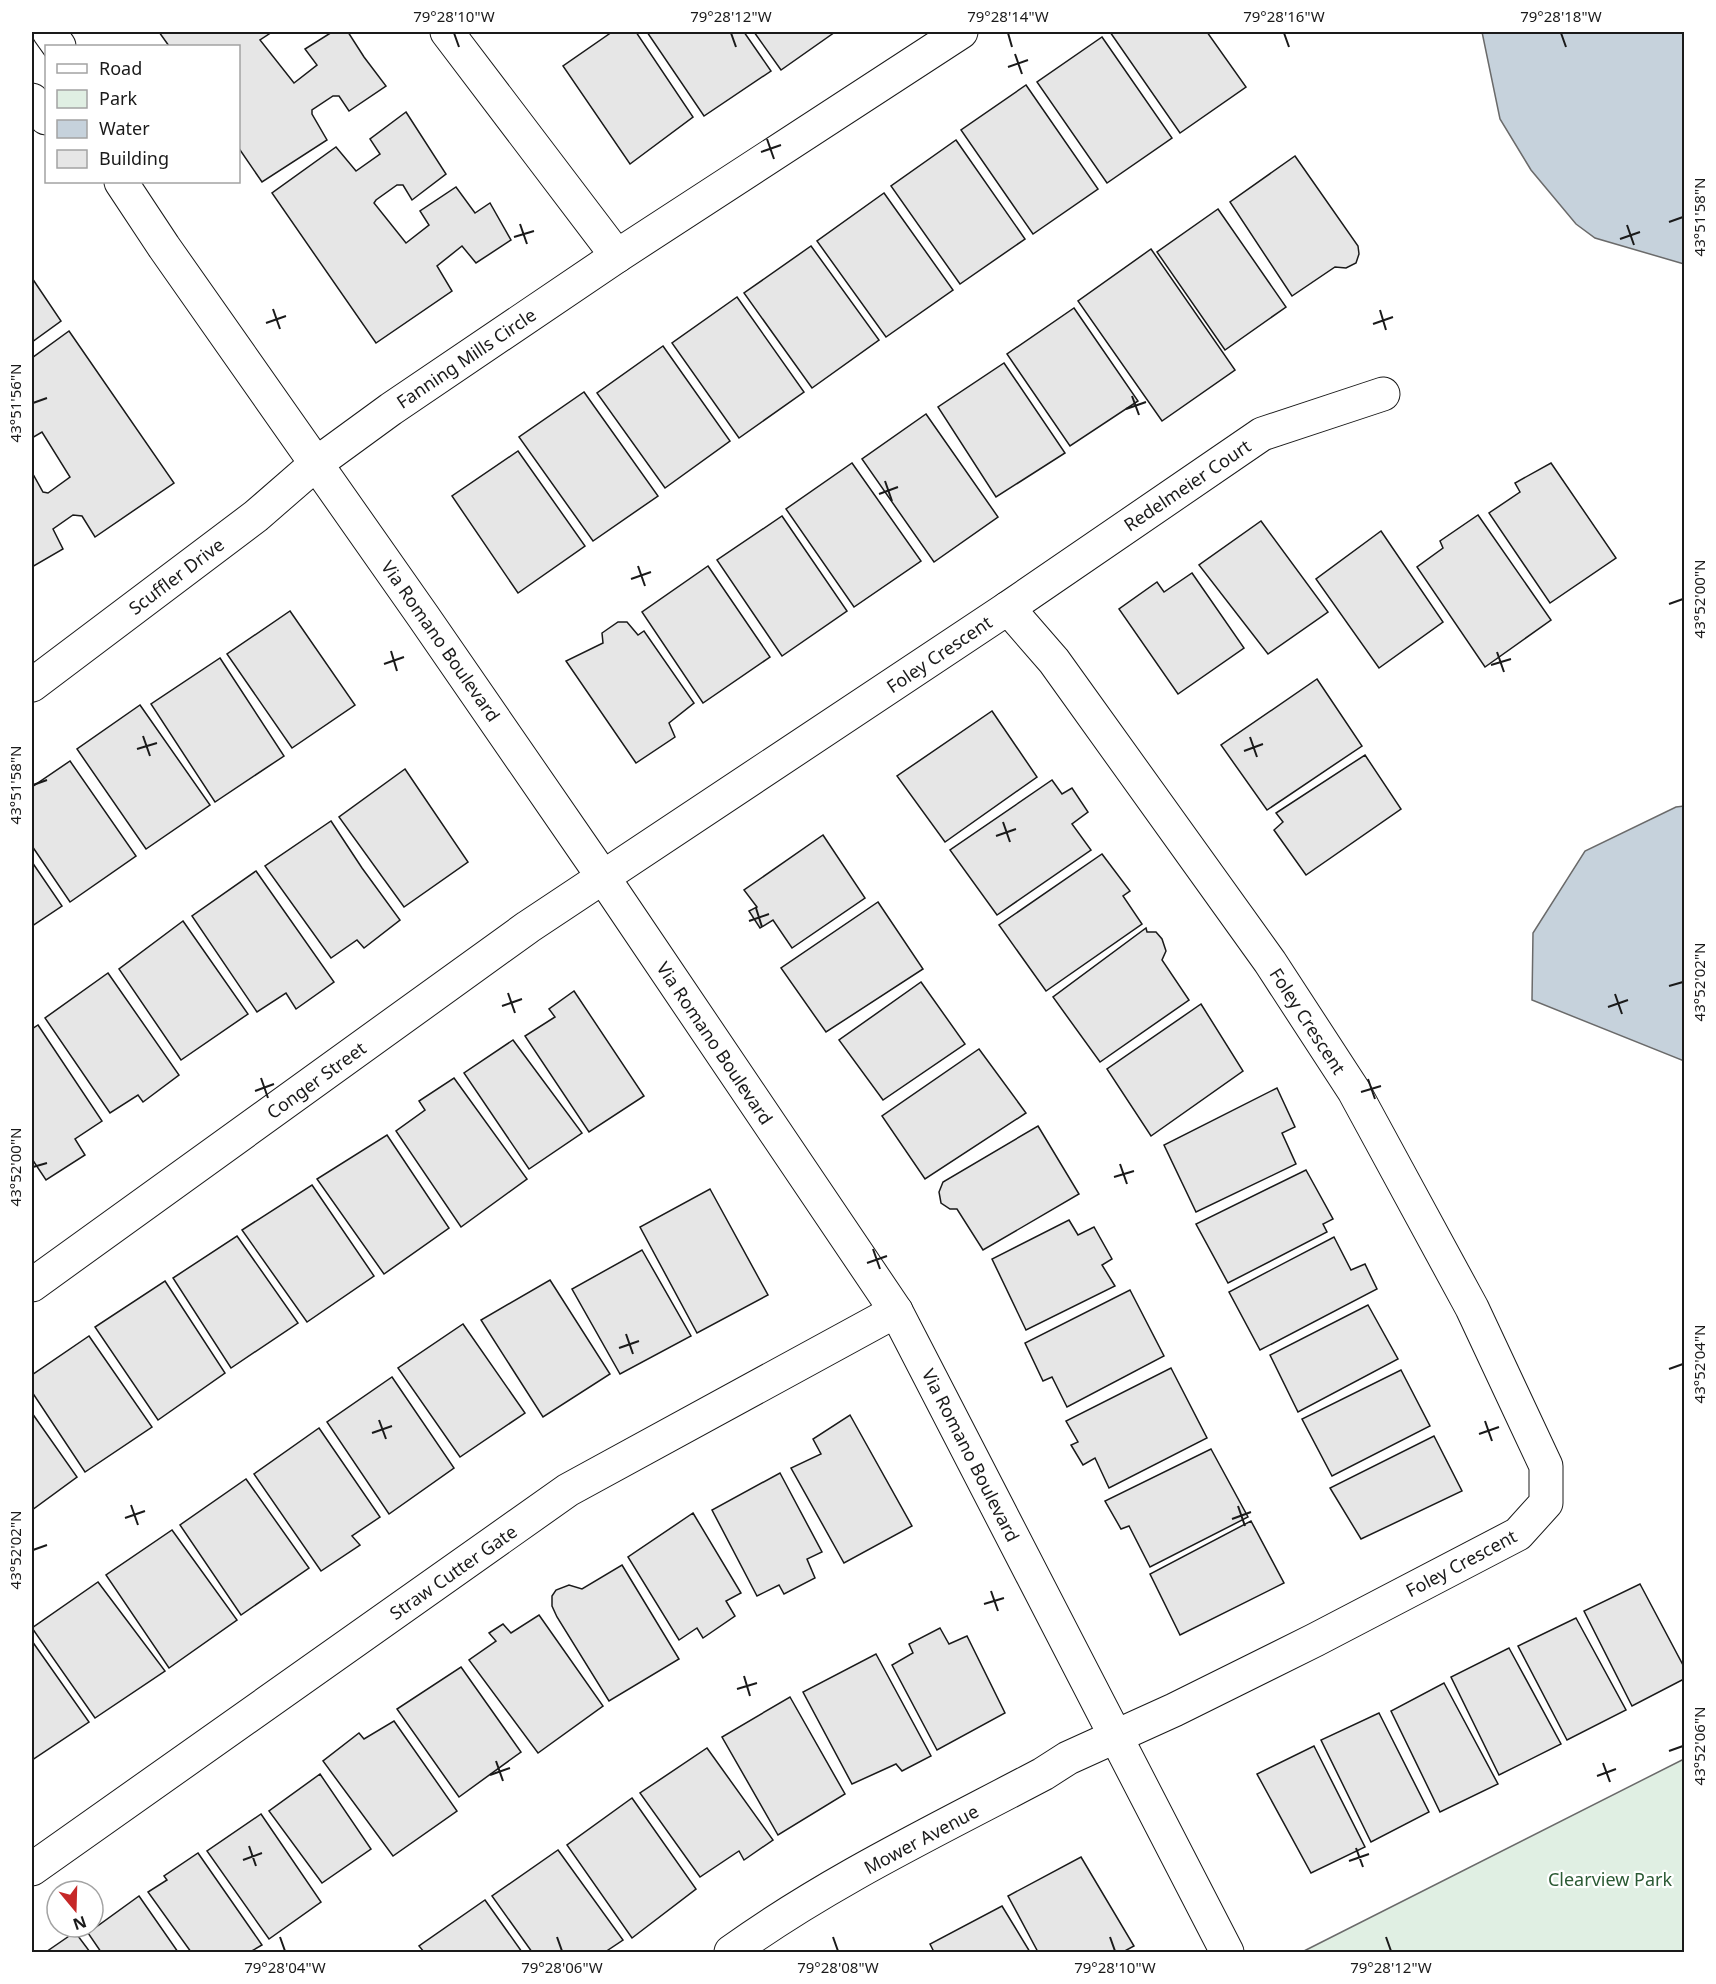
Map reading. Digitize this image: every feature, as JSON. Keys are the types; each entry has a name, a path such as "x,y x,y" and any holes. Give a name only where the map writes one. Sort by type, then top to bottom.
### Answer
{"street":[{"path":"49,32 58,45"},
{"path":"447,32 616,256"},
{"name":"Fanning Mills Circle","path":"316,463 616,256 961,32"},
{"path":"32,100 45,117"},
{"name":"Via Romano Boulevard","path":"123,183 164,247 603,877 896,1311 1227,1953"},
{"name":"Redelmeier Court","path":"1008,608 1262,434 1383,394"},
{"name":"Scuffler Drive","path":"32,685 256,516 316,463"},
{"name":"Foley Crescent","path":"603,877 1008,608 1068,680 1270,962 1354,1090 1472,1308 1546,1466 1546,1503 1518,1534 1315,1640 1117,1736"},
{"name":"Conger Street","path":"32,1285 528,927 603,877"},
{"name":"Straw Cutter Gate","path":"32,1869 568,1490 896,1311"},
{"name":"Mower Avenue","path":"731,1953 769,1925 838,1883 1043,1774 1068,1758 1117,1736"}],"green space":[{"name":"Clearview Park","path":"1684,1759 1684,1952 1302,1952"}],"water":[{"path":"1482,32 1684,32 1684,264 1595,238 1576,224 1531,170 1500,119"},
{"path":"1684,806 1684,1061 1532,1000 1533,933 1585,851 1676,807"}],"building":[{"path":"159,32 272,32 260,40 294,83 317,65 305,49 332,32 348,32 386,86 349,111 339,96 333,96 312,110 327,140 262,182 240,150 240,45 168,45"},
{"path":"612,32 636,32 693,117 630,164 563,66"},
{"path":"647,32 744,32 771,71 704,116"},
{"path":"754,32 835,32 781,70"},
{"path":"1110,32 1207,32 1246,87 1180,133"},
{"path":"1102,37 1172,138 1107,183 1037,82"},
{"path":"1026,85 1098,189 1033,234 961,130"},
{"path":"406,112 446,174 412,200 403,185 397,185 374,203 406,243 429,225 420,211 456,187 475,213 490,203 511,240 476,263 462,246 437,266 452,291 376,343 272,193 336,147 356,171 380,154 370,139"},
{"path":"956,140 1025,239 960,284 891,186"},
{"path":"1295,156 1358,246 1359,254 1356,263 1346,268 1335,267 1292,296 1230,202"},
{"path":"884,193 953,290 886,337 817,241"},
{"path":"1218,209 1286,307 1225,350 1157,252"},
{"path":"811,246 879,340 812,388 744,293"},
{"path":"1151,249 1235,370 1162,421 1078,301"},
{"path":"32,278 61,321 32,342"},
{"path":"737,297 804,392 739,438 672,343"},
{"path":"1074,308 1138,401 1070,446 1007,354"},
{"path":"69,331 174,483 95,537 82,516 73,515 53,529 63,549 32,567 32,478 34,476 43,492 48,493 70,477 42,432 32,438 32,358"},
{"path":"663,346 730,441 665,488 597,393"},
{"path":"1004,363 1065,453 996,497 938,407"},
{"path":"584,392 658,496 593,541 519,437"},
{"path":"926,414 998,517 934,562 862,459"},
{"path":"518,451 585,546 518,593 452,496"},
{"path":"852,463 921,561 854,607 786,509"},
{"path":"1551,463 1616,558 1550,603 1489,513 1520,492 1515,483"},
{"path":"1478,515 1551,620 1485,667 1417,567 1443,548 1440,541"},
{"path":"782,516 847,611 782,656 717,560"},
{"path":"1261,521 1328,612 1268,654 1199,565"},
{"path":"1381,531 1443,622 1379,668 1316,579"},
{"path":"708,566 770,657 703,703 642,612"},
{"path":"1192,573 1244,648 1178,694 1119,609 1157,582 1164,592"},
{"path":"290,611 355,705 292,748 227,654"},
{"path":"618,622 627,622 638,635 644,631 694,703 669,723 675,737 636,763 566,661 603,643 602,633"},
{"path":"220,658 284,756 215,802 151,704"},
{"path":"1317,679 1362,746 1267,810 1221,745"},
{"path":"140,705 210,805 146,849 77,749"},
{"path":"992,711 1037,777 945,842 897,776"},
{"path":"1365,755 1401,809 1306,875 1274,830 1283,822 1276,813"},
{"path":"70,761 136,856 70,902 32,846 32,787"},
{"path":"405,769 468,862 404,907 339,817"},
{"path":"1052,780 1062,794 1072,788 1088,812 1072,824 1091,850 997,915 950,850"},
{"path":"331,821 400,920 364,948 357,940 331,958 265,866"},
{"path":"823,835 865,898 792,948 773,920 760,928 749,911 757,907 744,890"},
{"path":"1102,854 1130,891 1123,896 1142,924 1046,991 999,925"},
{"path":"32,862 62,906 32,926"},
{"path":"256,871 334,982 296,1009 286,993 257,1012 192,916"},
{"path":"878,902 923,969 826,1032 781,968"},
{"path":"183,921 248,1014 181,1060 119,969"},
{"path":"1146,928 1147,932 1156,932 1162,939 1166,951 1162,960 1189,1000 1100,1062 1053,997"},
{"path":"108,973 179,1075 143,1102 138,1095 110,1113 45,1018"},
{"path":"921,982 965,1044 883,1100 839,1040"},
{"path":"574,991 644,1096 589,1132 525,1036 555,1017 549,1009"},
{"path":"1201,1004 1243,1071 1151,1136 1107,1069"},
{"path":"38,1025 102,1121 75,1139 85,1155 46,1180 32,1159 32,1029"},
{"path":"513,1040 582,1133 529,1169 464,1073"},
{"path":"979,1049 1026,1113 925,1179 882,1116"},
{"path":"454,1078 527,1179 461,1227 396,1131 425,1110 419,1101"},
{"path":"1277,1088 1295,1127 1282,1133 1296,1164 1196,1212 1164,1145"},
{"path":"1038,1126 1079,1194 983,1250 957,1209 950,1209 941,1203 939,1192 943,1182"},
{"path":"387,1135 449,1228 384,1274 317,1179"},
{"path":"1306,1170 1333,1219 1323,1224 1327,1232 1228,1283 1196,1224"},
{"path":"312,1185 374,1276 307,1322 242,1230"},
{"path":"710,1189 768,1295 697,1333 640,1227"},
{"path":"1069,1220 1078,1235 1094,1227 1112,1259 1102,1265 1115,1286 1026,1330 992,1259"},
{"path":"237,1236 298,1323 231,1368 173,1278"},
{"path":"1334,1237 1351,1270 1365,1264 1377,1289 1260,1350 1229,1292"},
{"path":"642,1250 691,1336 620,1374 572,1289"},
{"path":"550,1280 610,1374 543,1417 481,1320"},
{"path":"165,1281 225,1373 158,1420 95,1327"},
{"path":"1130,1290 1164,1356 1067,1407 1052,1377 1043,1381 1025,1343"},
{"path":"1368,1305 1398,1359 1298,1412 1270,1355"},
{"path":"463,1324 525,1413 460,1457 398,1368"},
{"path":"89,1336 152,1427 85,1472 32,1392 32,1375"},
{"path":"1171,1368 1207,1438 1109,1488 1095,1458 1083,1465 1071,1445 1078,1442 1066,1421"},
{"path":"1401,1370 1430,1426 1332,1476 1302,1419"},
{"path":"392,1377 454,1468 389,1514 327,1422"},
{"path":"32,1413 77,1477 32,1510"},
{"path":"850,1415 912,1526 844,1563 791,1468 821,1454 813,1439"},
{"path":"319,1428 380,1517 352,1536 360,1545 321,1571 254,1474"},
{"path":"1434,1436 1462,1491 1361,1539 1330,1488"},
{"path":"1211,1449 1248,1517 1150,1567 1129,1526 1121,1529 1105,1501"},
{"path":"780,1473 822,1552 807,1559 815,1578 784,1594 779,1585 757,1596 712,1510"},
{"path":"246,1479 309,1568 241,1615 180,1525"},
{"path":"693,1513 741,1593 726,1601 735,1616 703,1638 697,1628 679,1640 628,1557"},
{"path":"1251,1521 1284,1583 1180,1635 1150,1574"},
{"path":"172,1530 237,1620 169,1668 106,1575"},
{"path":"622,1565 679,1659 609,1701 557,1617 552,1606 552,1596 556,1590 569,1585 582,1589"},
{"path":"98,1582 165,1671 95,1718 32,1628"},
{"path":"1640,1584 1684,1667 1684,1679 1632,1706 1584,1611"},
{"path":"539,1615 603,1706 538,1753 469,1660 496,1641 489,1633 503,1624 511,1633"},
{"path":"1576,1618 1626,1710 1567,1740 1518,1646"},
{"path":"940,1628 949,1644 967,1636 1005,1713 937,1750 892,1665 913,1653 909,1644"},
{"path":"32,1641 89,1722 32,1760"},
{"path":"1509,1648 1561,1744 1499,1775 1451,1677"},
{"path":"876,1654 931,1756 902,1771 896,1764 852,1784 803,1692"},
{"path":"461,1667 521,1752 459,1797 397,1709"},
{"path":"1444,1683 1498,1784 1440,1812 1391,1711"},
{"path":"790,1697 845,1794 778,1835 722,1737"},
{"path":"1379,1713 1429,1812 1371,1842 1321,1740"},
{"path":"394,1721 457,1811 393,1856 323,1761 359,1733 364,1739"},
{"path":"1314,1746 1365,1847 1311,1873 1257,1774"},
{"path":"707,1748 773,1840 744,1860 739,1851 700,1877 640,1793"},
{"path":"320,1774 371,1849 322,1883 269,1811"},
{"path":"632,1798 696,1889 632,1938 567,1845"},
{"path":"261,1814 321,1902 269,1939 207,1851"},
{"path":"558,1850 623,1940 605,1952 532,1952 492,1896"},
{"path":"198,1853 262,1945 250,1952 191,1952 148,1892 167,1880 164,1876"},
{"path":"1081,1857 1134,1946 1123,1952 1038,1952 1008,1896"},
{"path":"139,1896 178,1952 101,1952 92,1939 105,1939 105,1921"},
{"path":"485,1900 522,1952 424,1952 419,1946"},
{"path":"1002,1906 1030,1952 934,1952 930,1944"},
{"path":"65,1939 80,1939 90,1952 46,1952"}]}
